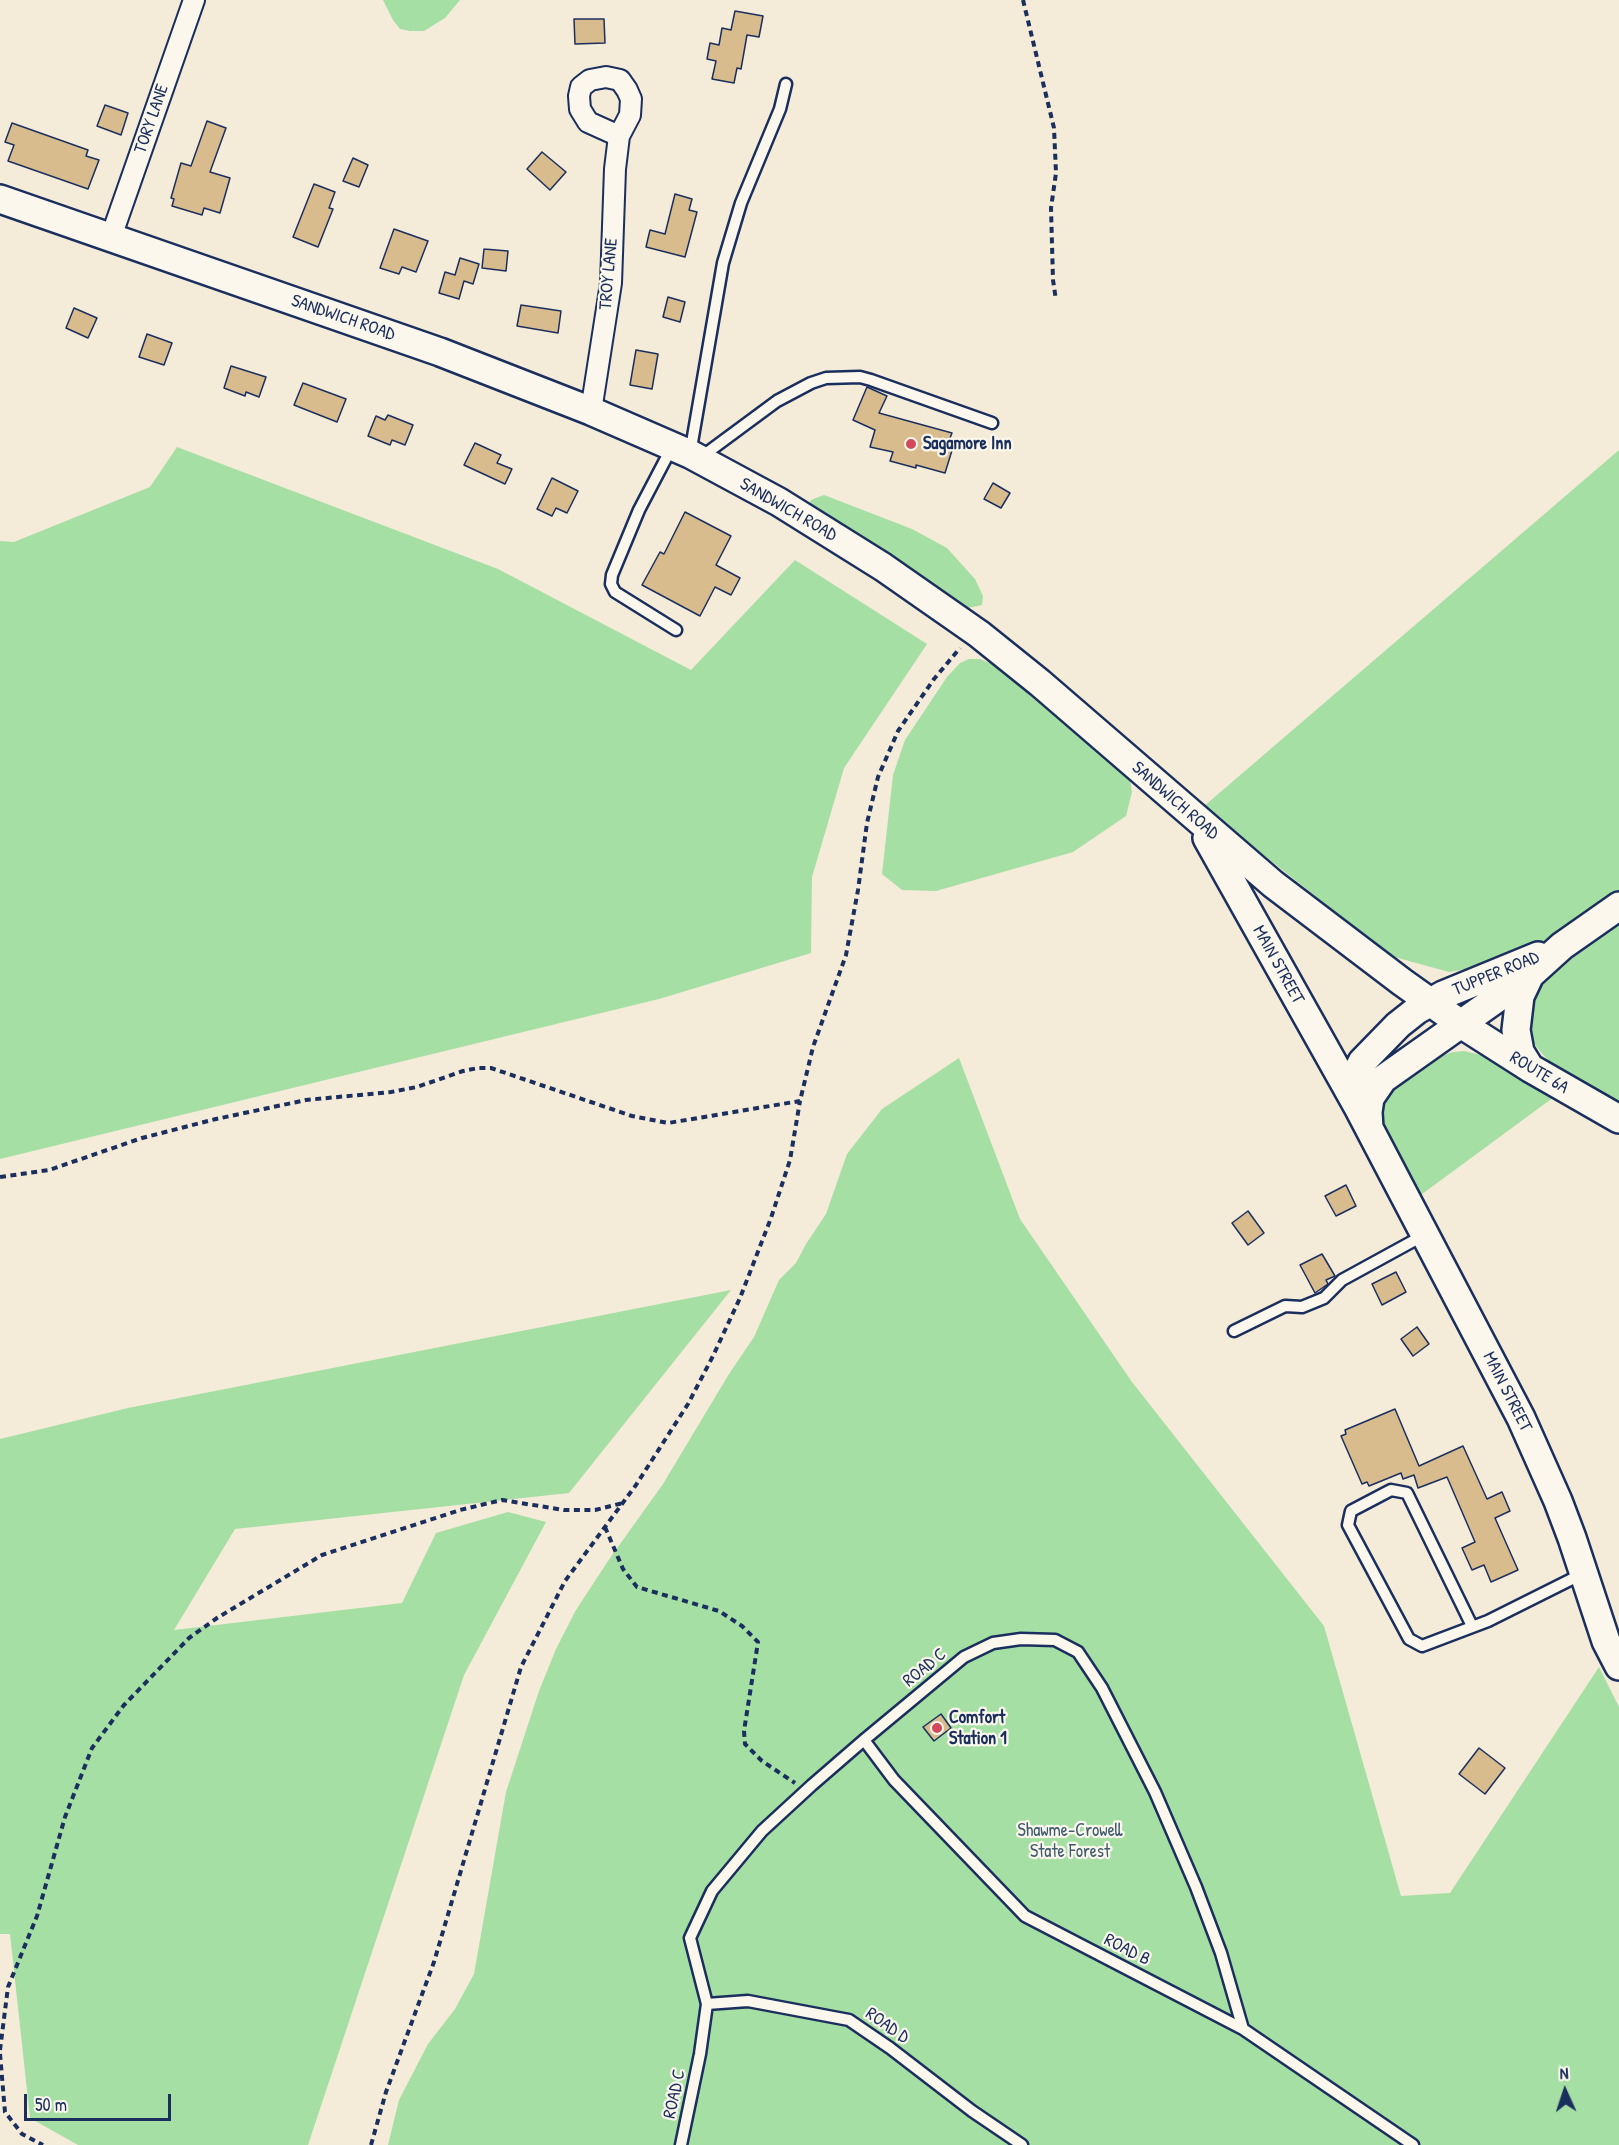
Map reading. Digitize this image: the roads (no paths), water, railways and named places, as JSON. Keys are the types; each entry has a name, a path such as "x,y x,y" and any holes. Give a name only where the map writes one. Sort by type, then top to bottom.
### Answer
{"main road":[{"name":"SANDWICH ROAD","path":"0,199 414,343 690,451 779,502 883,567 975,631 1040,683 1273,884 1461,1024"},
{"name":"MAIN STREET","path":"1198,821 1364,1119 1521,1418 1558,1501 1606,1641 1619,1666"},
{"name":"TUPPER ROAD","path":"1461,1024 1530,975 1562,946 1619,906"},
{"name":"TUPPER ROAD","path":"1430,1002 1562,946"},
{"path":"1530,975 1518,1007 1516,1030 1520,1052 1530,1068"},
{"name":"MAIN STREET","path":"1364,1119 1354,1087 1362,1062 1398,1025 1430,1002"},
{"path":"1364,1119 1377,1085 1461,1024"},
{"name":"ROUTE 6A","path":"1461,1024 1530,1068 1619,1119"}],"street":[{"name":"TORY LANE","path":"111,237 194,0"},
{"name":"TROY LANE","path":"591,411 611,283 615,170 619,136"}],"lane":[{"path":"690,451 723,263 741,203 780,109 786,84"},
{"path":"676,630 615,592 611,584 612,575 639,510 690,451 800,388 825,378 860,377 872,380 992,423"},
{"path":"1234,1331 1285,1306 1302,1307 1324,1298 1342,1281 1426,1234"},
{"path":"1472,1626 1407,1493 1391,1490 1351,1511 1348,1524 1409,1639 1422,1646 1488,1621 1584,1573"},
{"name":"ROAD C","path":"681,2145 700,2054 707,2004 690,1938 712,1891 762,1831 804,1792 964,1658 993,1642 1021,1639 1055,1640 1078,1652 1102,1688 1164,1813 1196,1887 1221,1953 1243,2029"},
{"name":"ROAD B","path":"864,1740 894,1780 1025,1916 1243,2029 1413,2145"},
{"name":"ROAD D","path":"707,2004 748,2001 849,2020 891,2048 972,2111 1022,2145"}],"place":[{"name":"Sagamore Inn","path":"911,444"},
{"name":"Comfort Station 1","path":"937,1728"}],"park label":[{"name":"Shawme-Crowell State Forest","path":"1070,1841"}]}
